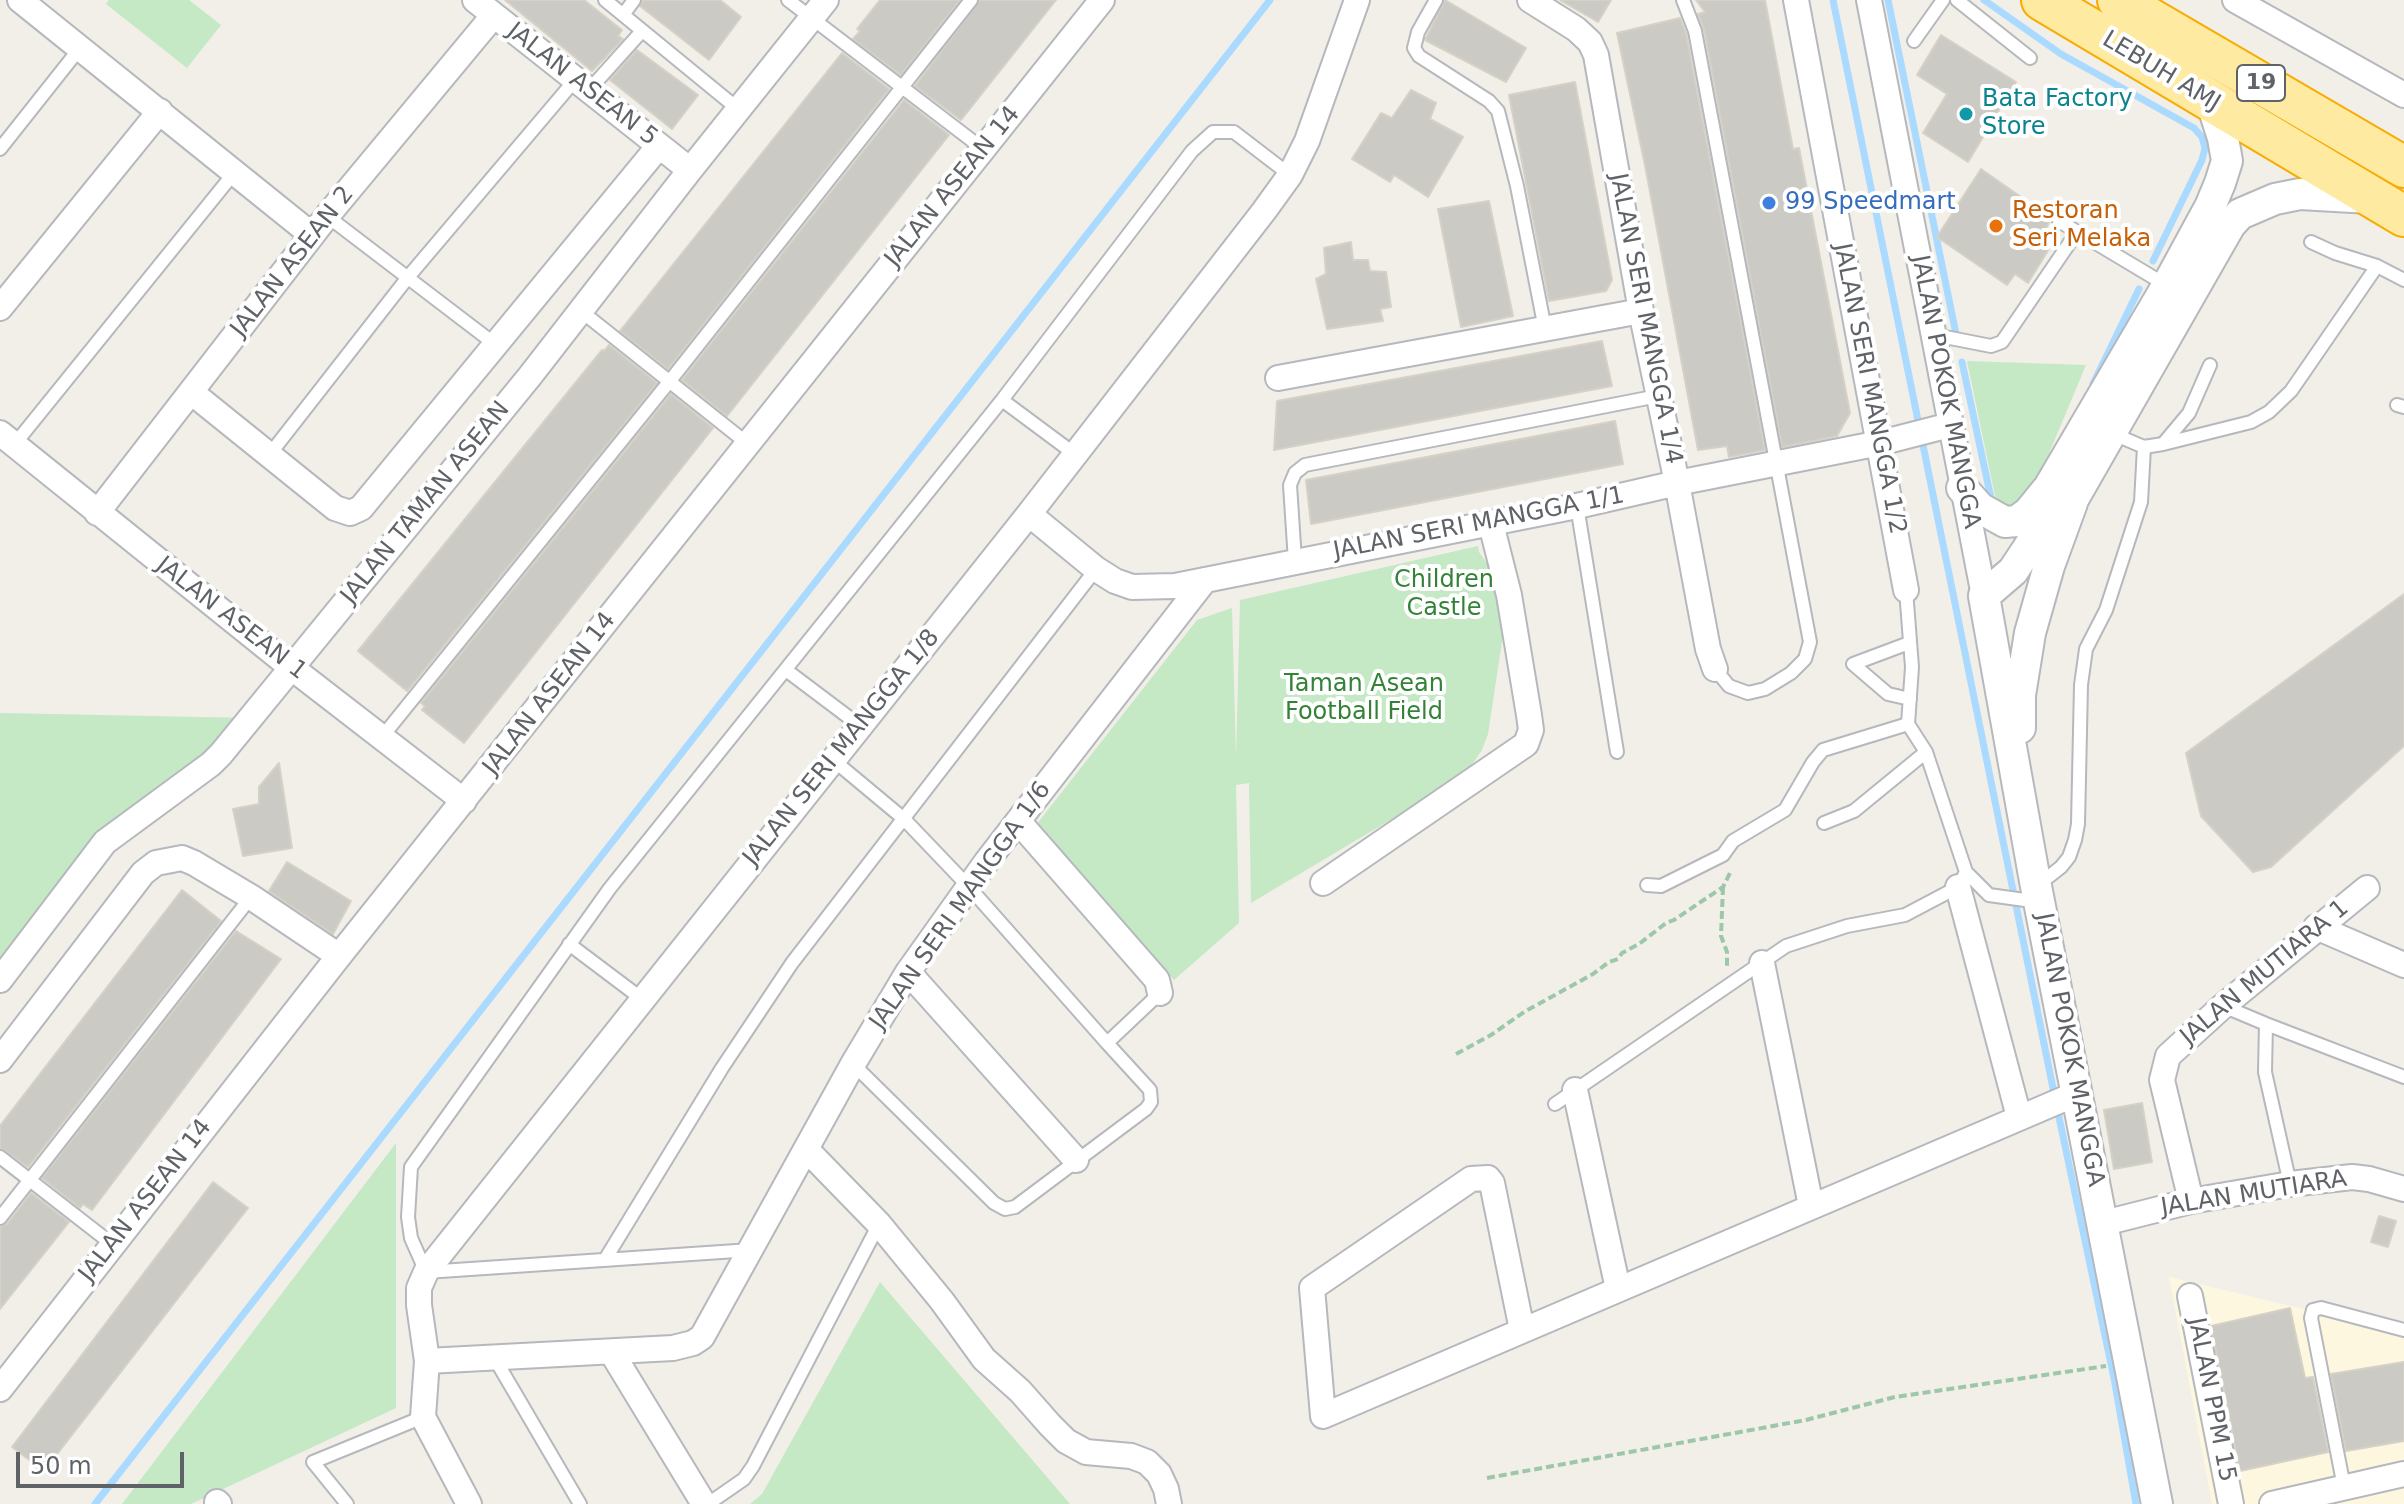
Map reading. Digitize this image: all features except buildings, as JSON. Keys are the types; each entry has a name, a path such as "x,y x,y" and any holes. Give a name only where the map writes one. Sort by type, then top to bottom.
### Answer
{"highway":[{"name":"LEBUH AMJ","path":"2042,0 2388,207"},
{"name":"LEBUH AMJ","path":"2118,0 2404,167"}],"street":[{"path":"20,0 312,235"},
{"name":"JALAN ASEAN 14","path":"0,1389 339,956 1102,0"},
{"name":"JALAN SERI MANGGA 1/8","path":"423,1417 427,1361 419,1288 426,1272 1076,455 1264,211 1290,175 1307,141 1357,0"},
{"name":"JALAN SERI MANGGA 1/4","path":"1530,0 1576,29 1590,42 1596,55 1641,311 1708,649 1715,669"},
{"name":"JALAN SERI MANGGA 1/2","path":"1796,0 1906,590"},
{"name":"JALAN POKOK MANGGA","path":"1869,0 1935,335 1941,427 1962,488 2020,796 2062,1099 2104,1223 2157,1504"},
{"path":"2235,0 2404,95"},
{"name":"JALAN ASEAN 5","path":"484,8 690,170"},
{"name":"JALAN ASEAN 2","path":"97,513 484,8"},
{"name":"JALAN TAMAN ASEAN","path":"0,980 105,842 211,764 292,668 581,311 819,9"},
{"path":"2020,796 2020,695 2060,495 2210,207 2227,161 2220,123 2214,110 2201,96"},
{"path":"0,308 160,111"},
{"path":"191,392 335,508 350,513 361,508 659,146"},
{"path":"1984,596 2013,571 2044,524 2039,511 2060,495 2111,433 2230,225 2240,214 2275,199 2300,194 2388,207"},
{"path":"1278,378 1641,311"},
{"name":"JALAN SERI MANGGA 1/1","path":"1029,514 1096,569 1132,587 1175,586 1491,524 1880,443 1941,427"},
{"name":"JALAN ASEAN 1","path":"7,439 292,668 464,801"},
{"path":"1962,488 1980,508 2005,522 2017,521 2060,495"},
{"path":"1323,883 1526,744 1531,730 1529,715 1509,595 1491,524"},
{"name":"JALAN SERI MANGGA 1/6","path":"612,1353 673,1348 693,1343 702,1337 853,1064 908,972 1018,821 1205,580"},
{"path":"1018,821 1157,980 1160,993"},
{"path":"0,1060 143,873 156,863 182,858 194,863 339,956"},
{"path":"1962,880 2019,1117"},
{"name":"JALAN MUTIARA 1","path":"2191,1201 2162,1080 2163,1067 2178,1044 2367,888"},
{"path":"2316,927 2404,965"},
{"path":"1762,963 1811,1206"},
{"path":"908,972 1076,1160"},
{"path":"1565,1097 1618,1289"},
{"path":"1522,1330 1492,1183 1488,1178 1471,1179 1312,1288 1323,1416 2062,1099"},
{"path":"806,1149 879,1224 942,1301 984,1359 1020,1391 1066,1441 1086,1452 1131,1456 1147,1462 1159,1474 1169,1504"},
{"name":"JALAN MUTIARA","path":"2104,1223 2191,1201 2290,1184 2352,1177 2404,1189"},
{"name":"JALAN PPM 15","path":"2190,1296 2231,1504"},
{"path":"427,1361 612,1353 706,1504"},
{"path":"423,1417 469,1504"},
{"path":"2272,1504 2404,1474"}],"lane":[{"path":"605,0 738,109"},
{"path":"623,15 634,0"},
{"path":"788,0 819,9 901,86 983,149"},
{"path":"382,737 669,382 971,0"},
{"path":"1436,0 1418,32 1414,48 1419,56 1489,101 1498,111 1517,186 1545,329"},
{"path":"1683,0 1698,46 1810,642 1805,659 1791,673 1765,689 1748,693 1729,686 1715,669"},
{"path":"1914,41 1943,0"},
{"path":"1957,0 2030,58"},
{"path":"270,454 409,276 582,85 642,31"},
{"path":"0,149 80,48"},
{"path":"751,1250 426,1272 411,1238 408,1217 411,1167 610,888 1002,400 1203,139 1213,132 1234,132 1290,175"},
{"path":"7,439 234,173"},
{"path":"327,216 496,345"},
{"path":"2059,221 2167,286"},
{"path":"1935,335 1991,346 2002,342 2077,232"},
{"path":"2311,242 2377,266 2404,280"},
{"path":"2111,433 2144,447 2251,422 2269,412 2291,391 2377,266"},
{"path":"581,311 748,444"},
{"path":"2163,444 2189,413 2210,365"},
{"path":"1295,561 1290,485 1295,473 1305,465 1658,396"},
{"path":"1002,400 1076,455"},
{"path":"1906,590 1912,667 1908,724 1926,752 1962,880 1989,895 2003,897 2033,893 2069,857 2075,840 2081,685 2086,649 2106,610 2141,502 2144,447"},
{"path":"1577,506 1617,752"},
{"path":"606,1258 754,1017 792,963 1096,569"},
{"path":"1909,643 1853,664 1888,694 1910,699"},
{"path":"786,670 859,725"},
{"path":"1647,885 1661,886 1723,855 1733,841 1785,810 1823,750 1908,724"},
{"path":"1824,823 1854,811 1926,752"},
{"path":"832,759 904,819 969,887 1150,1090 1151,1102 1146,1109 1015,1207 1005,1209 994,1203 853,1064"},
{"path":"1565,1097 1786,946 1819,933 1905,915 1962,880"},
{"path":"0,1218 251,897"},
{"path":"569,944 642,999"},
{"path":"1107,1043 1160,993"},
{"path":"2223,1006 2404,1077"},
{"path":"2266,1024 2265,1072 2290,1184"},
{"path":"0,1157 112,1244"},
{"path":"706,1504 744,1479 753,1466 879,1224"},
{"path":"2344,1487 2311,1318 2313,1310 2321,1308 2404,1330"},
{"path":"495,1359 580,1504"},
{"path":"347,1504 313,1462 423,1417"}],"path":[{"path":"1726,987 1727,952 1721,936 1723,887 1735,869 1733,841"},
{"path":"1456,1054 1618,959 1622,953 1723,887"},
{"path":"1487,1478 1806,1420 1895,1397 2102,1367"}],"shaded area":[{"path":"2169,1277 2404,1333 2404,1504 2212,1504"}],"green space":[{"path":"109,0 189,0 221,25 187,68 106,4"},
{"path":"1967,361 2086,365 2032,494 2009,508 2001,505 1995,496"},
{"path":"1478,546 1509,595 1488,734 1482,750 1464,776 1251,903 1249,783 1236,785 1239,923 1174,980 1036,825 1197,620 1232,608 1236,758 1240,600"},
{"path":"0,713 251,718 116,834 0,983"},
{"path":"396,1143 396,1408 191,1504 122,1504"},
{"path":"880,1282 1070,1504 750,1504 762,1494"}],"waterway":[{"path":"95,1504 1270,0"},
{"path":"1833,0 2114,1378 2136,1504"},
{"path":"1888,0 1956,334"},
{"path":"1984,0 2061,54 2194,128 2202,137 2205,148 2202,160 2153,261"},
{"path":"2093,384 2139,289"},
{"path":"1962,362 1992,503"}],"place":[{"name":"Bata Factory Store","path":"1966,114"},
{"name":"99 Speedmart","path":"1769,203"},
{"name":"Restoran Seri Melaka","path":"1996,226"}],"park label":[{"name":"Children Castle","path":"1444,595"},
{"name":"Taman Asean Football Field","path":"1364,699"}]}
